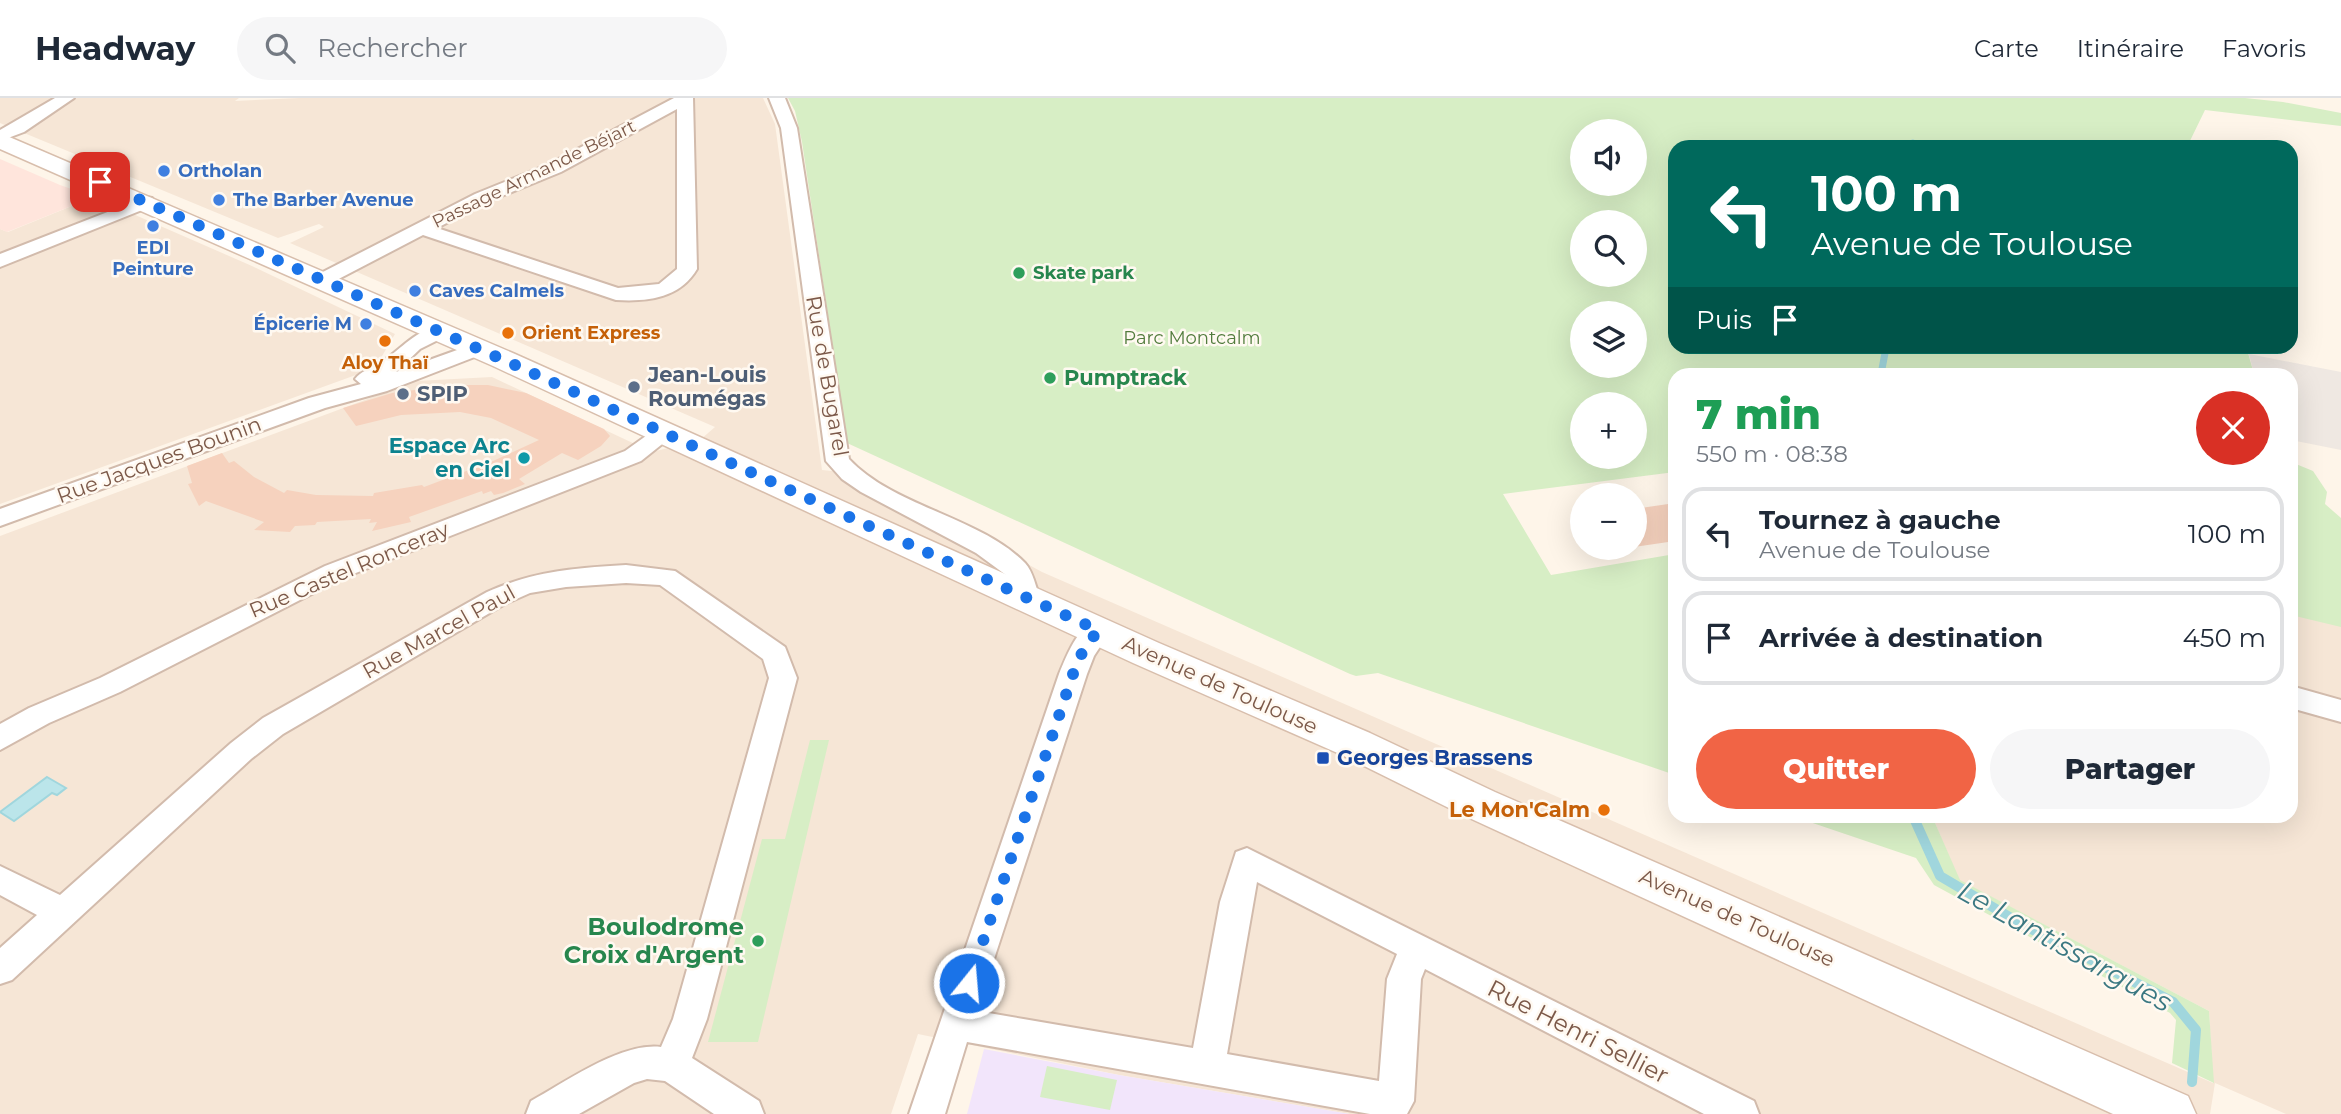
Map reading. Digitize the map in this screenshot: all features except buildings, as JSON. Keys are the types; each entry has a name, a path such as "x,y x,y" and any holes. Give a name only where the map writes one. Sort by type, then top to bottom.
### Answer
{"main road":[{"name":"Avenue de Toulouse","path":"0,138 478,349 1356,744 1480,804 2142,1108"}],"street":[{"path":"0,138 66,98"},
{"path":"323,280 422,229 616,294 644,294 671,285 685,275 687,269 684,98"},
{"name":"Passage Armande Béjart","path":"422,229 481,198 555,168 684,98"},
{"name":"Rue de Bugarel","path":"777,98 789,128 838,461 869,488 985,547 1017,570 1027,598"},
{"path":"0,261 146,202"},
{"name":"Rue Jacques Bounin","path":"317,403 388,368 413,345 439,332"},
{"name":"Rue Jacques Bounin","path":"0,518 317,403 379,386 478,349"},
{"path":"398,359 405,369 417,372"},
{"name":"Rue Castel Ronceray","path":"0,739 27,720 109,686 278,597 334,572 633,456 665,433"},
{"name":"Rue Marcel Paul","path":"0,969 241,751 273,726 496,598 525,585 566,578 626,574 666,577 775,654 783,678 691,1019 671,1065"},
{"path":"927,1114 975,962 1073,674 1082,653 1098,630"},
{"path":"2298,699 2341,711"},
{"name":"Rue Henri Sellier","path":"1207,1069 1236,902 1247,861 1741,1114"},
{"path":"0,880 64,913"},
{"path":"957,1024 1396,1101 1404,979 1416,949"},
{"path":"544,1114 625,1069 647,1062 671,1065 746,1114"}],"shaded area":[{"path":"0,98 239,98 235,101 300,98 763,98 775,124 822,470 870,475 1042,572 2213,1083 2209,1011 1959,880 1935,823 2298,823 2298,530 2341,594 2341,1114 2286,1114 2215,1083 2210,1114 1350,1114 1119,1075 918,1034 891,1114 0,1114 0,536 416,381 492,377 652,452 700,440 715,427 290,243 324,227 319,224 278,238 0,123"},
{"path":"0,159 94,197 7,232 0,229"},
{"path":"94,197 252,266 395,334 375,368 0,504 0,229 8,232"},
{"path":"2249,354 2341,372 2341,450 2298,441 2298,368 2252,368"},
{"path":"984,1049 1119,1075 1350,1114 967,1114"}],"green space":[{"name":"Parc Montcalm","path":"788,98 2245,98 2341,113 2341,126 2205,110 2190,140 1668,140 1668,354 2248,354 2252,368 1668,368 1668,473 1570,483 1570,485 1503,494 1551,575 1668,555 1668,773 1378,673 1356,676 1350,674 847,443 802,142 795,111"},
{"path":"2298,465 2313,471 2327,492 2325,504 2341,518 2341,627 2298,617"},
{"name":"Boulodrome Croix d'Argent","path":"810,740 829,740 758,1042 708,1042 762,839 785,839"},
{"path":"1813,823 1935,823 1960,880 2209,1011 2214,1083 2172,1063 2176,1020 2170,1013 1934,885 1916,858"},
{"path":"1047,1066 1117,1080 1110,1110 1040,1097"}],"water":[{"path":"47,777 66,788 57,795 52,793 14,821 0,812"}],"waterway":[{"name":"Le Lantissargues","path":"1882,368 1885,354"},
{"name":"Le Lantissargues","path":"1916,823 1940,876 2018,922 2173,1002 2196,1030 2192,1082"}],"place":[{"name":"Ortholan","path":"164,171"},
{"name":"The Barber Avenue","path":"219,200"},
{"name":"EDI Peinture","path":"153,226"},
{"name":"Skate park","path":"1019,273"},
{"name":"Caves Calmels","path":"415,291"},
{"name":"Épicerie M","path":"366,324"},
{"name":"Orient Express","path":"508,333"},
{"name":"Aloy Thaï","path":"385,341"},
{"name":"Pumptrack","path":"1050,378"},
{"name":"Jean-Louis Roumégas","path":"634,387"},
{"name":"SPIP","path":"403,394"},
{"name":"Espace Arc en Ciel","path":"524,458"},
{"name":"Georges Brassens","path":"1323,758"},
{"name":"Le Mon'Calm","path":"1604,810"},
{"name":"Boulodrome Croix d'Argent","path":"758,941"}],"route":[{"path":"100,182 504,360 1098,630 1082,653 1073,674 969,983"}]}
